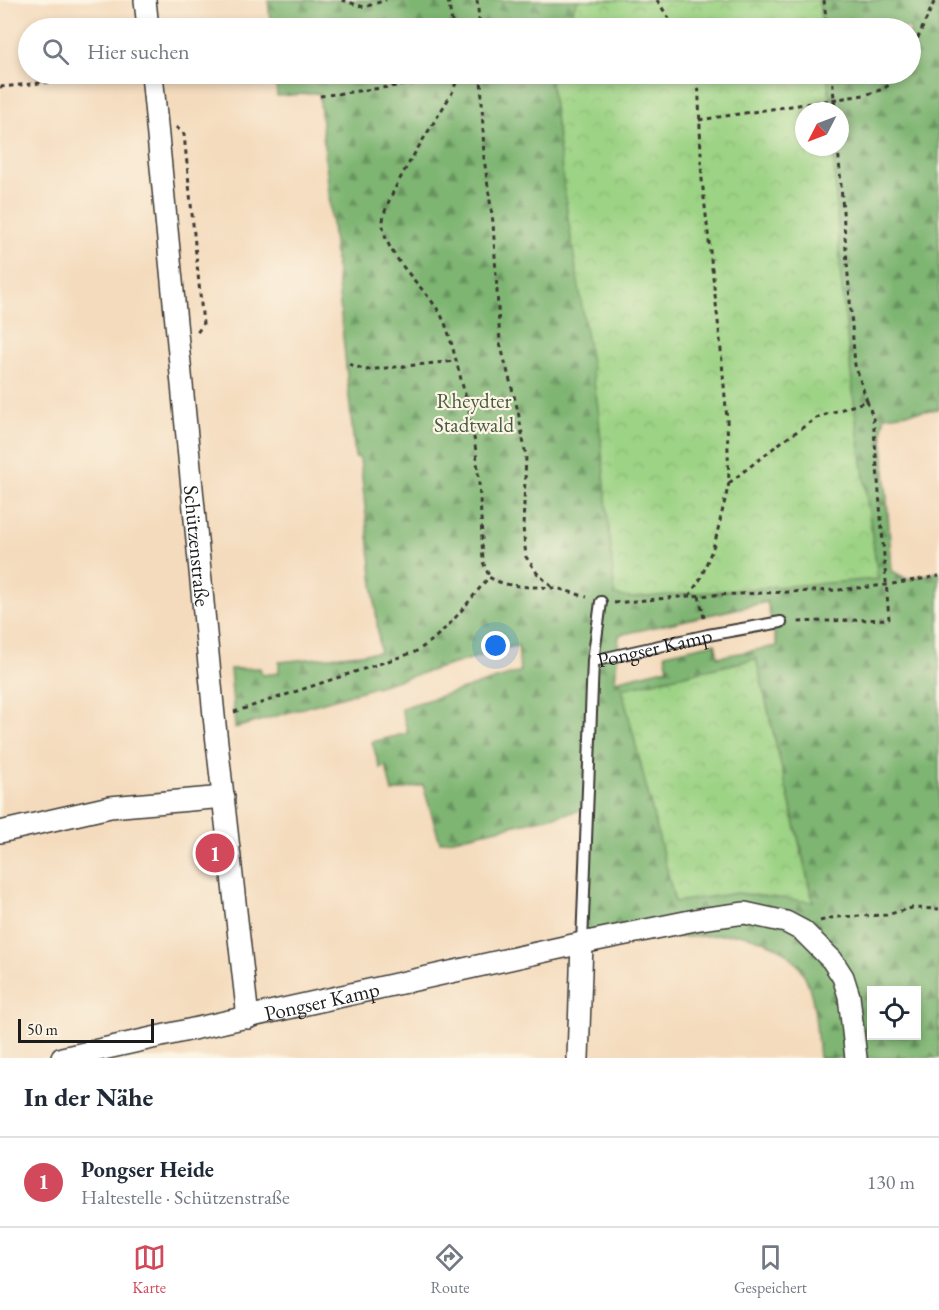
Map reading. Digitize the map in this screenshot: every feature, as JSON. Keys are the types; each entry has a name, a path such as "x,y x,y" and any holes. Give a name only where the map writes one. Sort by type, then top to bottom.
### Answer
{"street":[{"path":"145,0 147,18"},
{"name":"Schützenstraße","path":"153,84 214,716 248,1018"},
{"path":"0,832 100,809 224,797"},
{"name":"Pongser Kamp","path":"62,1058 582,943 700,919 745,913 786,922 803,931 820,946 843,976 849,996 856,1058"},
{"name":"Pongser Kamp","path":"578,1058 582,943"}],"lane":[{"path":"593,661 601,602"},
{"name":"Pongser Kamp","path":"582,943 593,661 708,635 781,622"}],"path":[{"path":"342,0 364,7 386,0"},
{"path":"448,0 451,18"},
{"path":"477,0 479,18"},
{"path":"657,0 669,18"},
{"path":"824,0 826,18"},
{"path":"921,31 935,0"},
{"path":"0,87 32,84"},
{"path":"320,96 403,84"},
{"path":"454,84 444,108 393,192 383,214 382,225 385,236 403,267 442,316 456,361 473,432 483,562 489,577 509,585 554,588 601,602 617,603 689,596 838,590 939,576"},
{"path":"481,84 484,158 493,222 500,343 518,411 526,456 523,527 526,557 537,573 554,588"},
{"path":"689,596 701,578 716,542 729,483 727,420 702,180 698,84"},
{"path":"833,84 835,101"},
{"path":"699,120 835,101 881,90 892,84"},
{"path":"781,622 889,619 873,417 855,365 839,156"},
{"path":"349,364 366,370 456,361"},
{"path":"729,483 780,442 818,417 867,401"},
{"path":"214,716 239,711 416,652 448,627 489,577"},
{"path":"699,596 708,635"},
{"path":"803,931 818,921 835,917 886,915 912,908 939,909"}],"green space":[{"path":"268,0 581,0 576,3 570,18 270,18"},
{"path":"581,0 819,0 821,18 570,18 576,2"},
{"name":"Rheydter Stadtwald","path":"819,0 939,0 939,409 885,416 882,428 892,571 907,579 939,572 939,1058 819,1058 815,1013 805,977 796,963 783,951 764,941 739,934 582,943 587,809 440,842 423,785 392,792 386,766 380,768 372,742 408,733 401,708 520,672 518,645 235,728 230,669 260,668 262,675 279,673 279,662 380,652 360,458 355,457 319,93 277,96 276,84 551,84 568,218 630,598 878,579 856,420 841,280 834,156 849,156 849,102 830,102 828,84 921,84 921,18 821,18","holes":["767,602 777,646 718,657 715,643 665,654 668,668 615,681 619,635","756,659 813,901 737,893 675,902 622,689"]},
{"path":"551,84 828,84 830,102 795,102 795,156 834,156 841,280 856,420 878,579 630,598 615,595 598,408 568,218"},
{"path":"756,659 813,902 737,893 675,902 622,689"}],"place":[{"name":"Pongser Heide","path":"215,853"}]}
